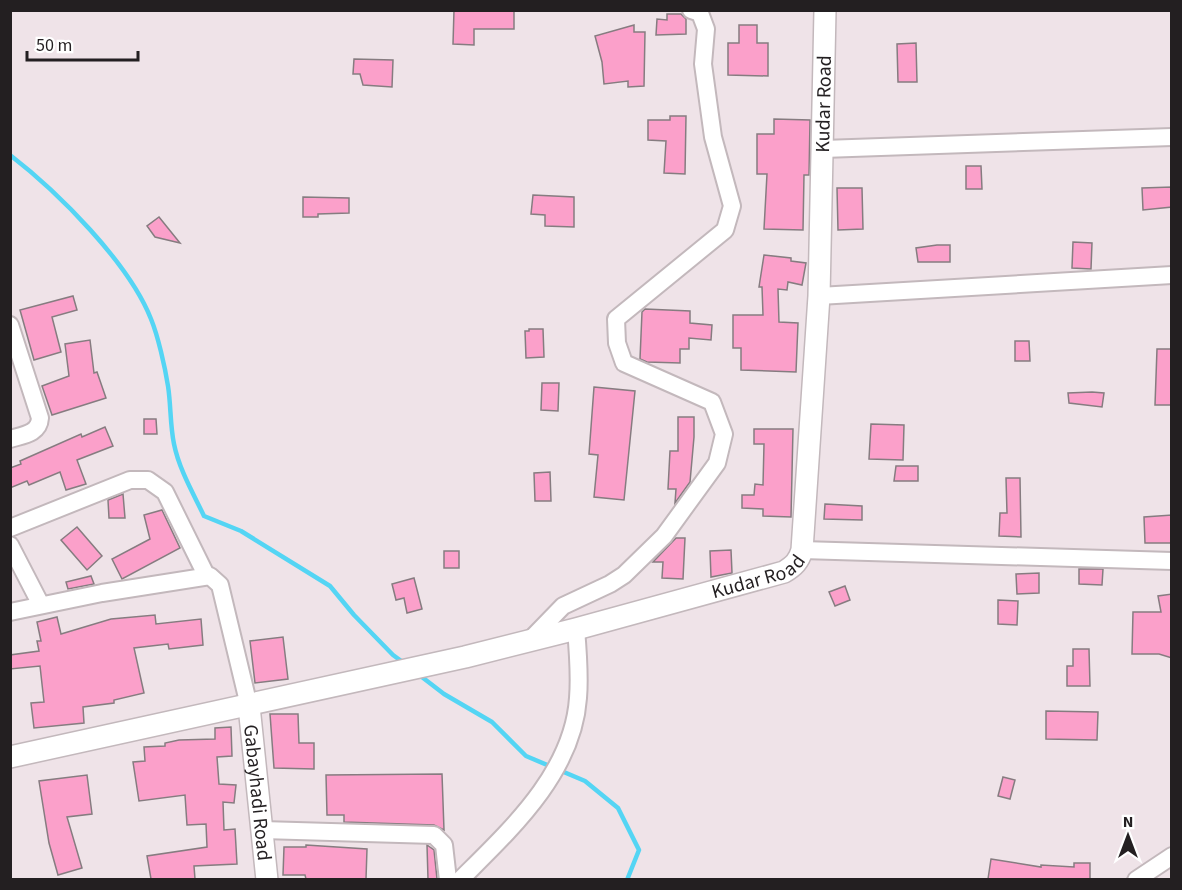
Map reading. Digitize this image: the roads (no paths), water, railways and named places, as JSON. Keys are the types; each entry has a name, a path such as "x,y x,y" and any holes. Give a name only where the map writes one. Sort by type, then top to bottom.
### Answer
{"street":[{"path":"530,640 564,606 624,575 664,536 717,463 724,434 712,402 624,363 617,343 616,319 725,230 732,206 713,137 706,94 703,64 706,29 700,14 691,10"},
{"name":"Kudar Road","path":"10,757 465,657 784,572 799,560 802,550 819,296 825,10"},
{"path":"823,149 1172,137"},
{"path":"819,296 1172,275"},
{"path":"10,325 40,424 34,431 10,439"},
{"path":"10,528 130,480 148,480 165,492 206,575"},
{"path":"10,545 41,605"},
{"path":"802,550 1172,561"},
{"path":"10,612 206,575 214,578 220,585 249,705"},
{"path":"460,879 512,827 552,776 572,730 578,699 576,629"},
{"name":"Gabayhadi Road","path":"249,705 267,879"},
{"path":"262,830 434,835 444,845 448,879"},
{"path":"1136,879 1172,856"}],"waterway":[{"path":"10,155 70,208 109,252 141,297 159,343 168,386 176,453 204,516 241,531 330,586 354,615 393,655 404,663"},
{"path":"418,674 444,694 492,722 526,756 585,781 618,808 639,850 627,880"}]}
